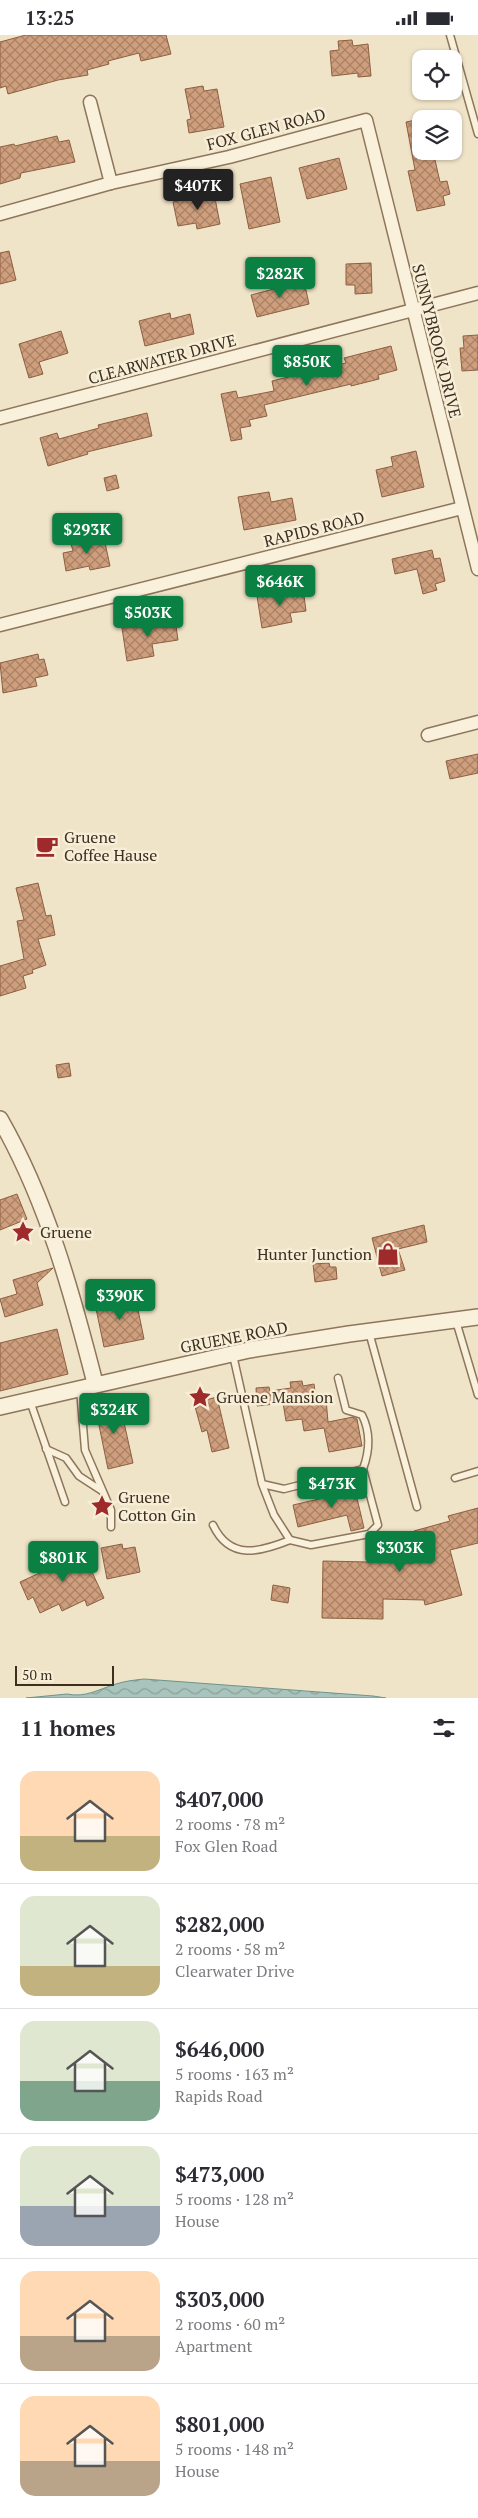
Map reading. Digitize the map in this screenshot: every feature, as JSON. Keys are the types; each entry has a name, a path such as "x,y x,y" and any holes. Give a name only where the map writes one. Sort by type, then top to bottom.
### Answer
{"street":[{"path":"90,102 111,183"},
{"name":"FOX GLEN ROAD","path":"0,214 111,183 229,157 366,120"},
{"name":"SUNNYBROOK DRIVE","path":"366,120 478,569"},
{"name":"CLEARWATER DRIVE","path":"0,419 478,293"},
{"name":"RAPIDS ROAD","path":"0,625 462,508"},
{"path":"428,735 478,721"},
{"path":"0,1119 28,1175 65,1270 95,1383"},
{"name":"GRUENE ROAD","path":"0,1407 30,1401 95,1383 233,1353 369,1331 478,1317"}],"lane":[{"path":"450,35 478,135"},
{"path":"456,1320 478,1395"},
{"path":"369,1331 418,1507"},
{"path":"233,1353 262,1484 274,1515 290,1540"},
{"path":"214,1525 219,1538 234,1548 252,1551 290,1540 311,1545 369,1534 378,1525 363,1469 367,1457 369,1428 362,1415 346,1410 338,1378"},
{"path":"80,1387 85,1450 111,1510 111,1527"},
{"path":"30,1401 65,1503"},
{"path":"46,1449 66,1458 79,1476 103,1492"},
{"path":"262,1484 284,1489 363,1469"},
{"path":"455,1478 478,1471"}],"water":[{"path":"144,1679 386,1698 26,1698 67,1694 80,1695 119,1683"}],"building":[{"path":"26,35 166,35 171,54 141,61 139,53 108,61 109,64 87,70 88,75 58,80 8,94 6,86 0,88 0,42"},
{"path":"352,40 353,46 368,44 371,76 358,77 358,73 332,76 330,51 339,50 338,41"},
{"path":"203,86 204,91 217,89 224,127 189,133 187,120 191,119 185,89"},
{"path":"412,121 412,154 406,122"},
{"path":"57,136 59,142 69,140 75,162 21,173 20,178 0,184 0,147 14,144 15,146"},
{"path":"339,158 347,189 307,199 299,168"},
{"path":"413,160 435,160 440,182 447,181 450,194 443,196 445,205 417,211 408,171 415,170"},
{"path":"271,177 280,222 249,229 240,184"},
{"path":"214,193 220,224 197,229 196,223 178,226 173,202"},
{"path":"9,251 16,280 0,284 0,253"},
{"path":"371,263 372,293 355,294 355,285 346,285 346,264"},
{"path":"304,281 309,304 257,317 251,295"},
{"path":"170,313 171,319 190,314 194,334 145,346 139,321"},
{"path":"61,331 68,353 39,362 43,374 29,378 19,344"},
{"path":"478,335 478,370 462,371 460,348 464,348 463,336"},
{"path":"391,346 397,370 378,375 379,379 264,405 267,416 249,420 251,426 240,428 242,439 231,441 221,394 236,391 238,398 274,391 272,381 346,363 344,358"},
{"path":"147,413 152,436 87,452 88,454 48,466 40,438 57,433 59,439 99,428 98,425"},
{"path":"416,451 424,487 382,497 376,470 393,466 391,457"},
{"path":"116,475 119,488 107,491 104,478"},
{"path":"269,492 271,502 292,498 296,520 244,530 238,497"},
{"path":"104,538 110,566 90,570 89,566 66,571 63,553 73,551 71,544"},
{"path":"432,550 434,559 440,558 445,581 435,584 437,590 423,594 417,569 395,574 392,559"},
{"path":"303,588 306,611 290,613 292,622 262,628 257,596"},
{"path":"175,619 178,640 152,644 154,656 127,661 122,628"},
{"path":"38,654 39,660 44,659 48,675 35,678 37,686 3,693 0,663"},
{"path":"478,754 478,773 450,779 446,761"},
{"path":"38,883 46,916 51,915 55,935 38,939 46,965 32,970 33,973 23,976 26,988 0,996 0,966 24,959 17,921 24,920 16,888"},
{"path":"69,1063 71,1076 58,1078 56,1065"},
{"path":"17,1194 27,1219 0,1230 0,1200"},
{"name":"Hunter Junction","path":"424,1225 427,1242 398,1249 405,1270 382,1276 372,1238"},
{"path":"329,1263 330,1267 336,1267 337,1279 315,1282 313,1264"},
{"path":"53,1268 37,1283 43,1305 5,1317 0,1299 17,1294 13,1280"},
{"path":"135,1295 144,1339 104,1347 95,1304"},
{"path":"57,1329 68,1374 0,1391 0,1343"},
{"path":"302,1381 303,1386 314,1384 316,1400 326,1399 328,1422 353,1417 357,1419 362,1446 329,1452 324,1428 304,1431 302,1419 286,1421 283,1403 257,1406 256,1388 269,1387 270,1391 291,1388 290,1382"},
{"path":"217,1397 229,1448 212,1452 207,1430 202,1432 194,1403"},
{"path":"119,1400 133,1463 108,1469 95,1406"},
{"path":"353,1481 364,1528 351,1531 347,1515 298,1527 293,1505 345,1493 342,1484"},
{"path":"478,1508 478,1543 450,1550 462,1595 425,1605 424,1600 383,1599 383,1619 322,1618 323,1561 414,1563 408,1540 416,1537 414,1531 450,1521 448,1516"},
{"path":"122,1544 123,1549 135,1547 140,1572 107,1579 101,1548"},
{"path":"81,1548 104,1598 87,1606 85,1600 62,1611 59,1604 40,1613 33,1597 28,1600 20,1582 44,1571 40,1561 60,1552 62,1557"},
{"path":"273,1585 290,1588 288,1603 271,1600"}],"place":[{"name":"Gruene Coffee Hause","path":"47,846"},
{"name":"Gruene","path":"23,1232"},
{"name":"Hunter Junction","path":"388,1254"},
{"name":"Gruene Mansion","path":"200,1397"},
{"name":"Gruene Cotton Gin","path":"102,1506"}]}
